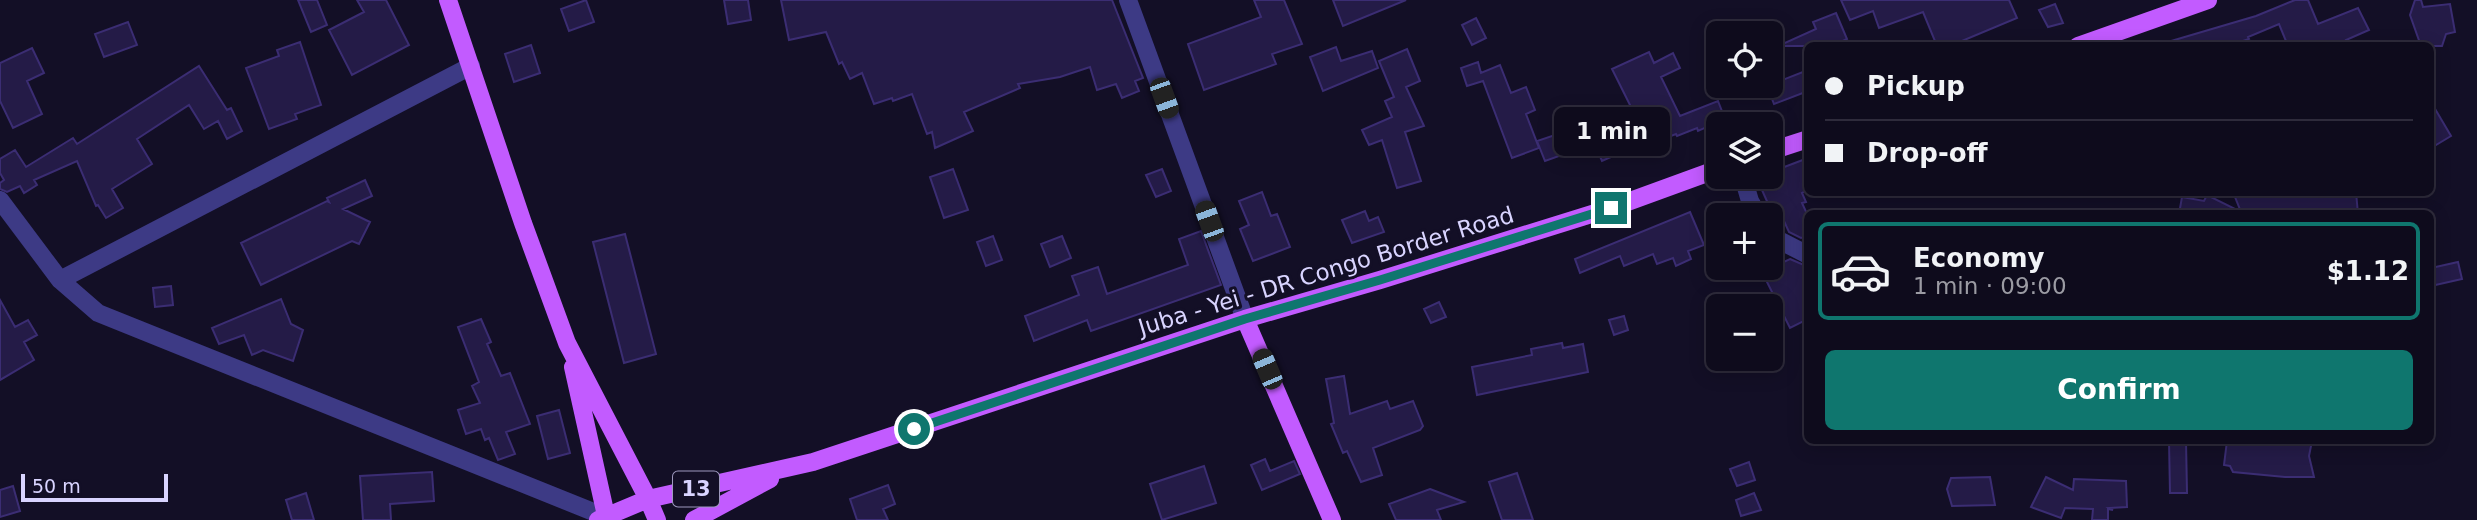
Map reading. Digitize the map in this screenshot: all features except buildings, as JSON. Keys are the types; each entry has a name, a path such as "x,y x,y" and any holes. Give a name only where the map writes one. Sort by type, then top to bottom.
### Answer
{"main road":[{"path":"448,0 523,223 567,343 657,520"},
{"path":"2089,42 2208,0"},
{"path":"1783,147 1804,140"},
{"name":"Juba - Yei - DR Congo Border Road","path":"603,519 648,499 788,469 1079,376 1245,319 1611,208 1706,173"},
{"path":"1245,319 1332,520"},
{"path":"567,343 603,519"},
{"name":"Juba - Yei - DR Congo Border Road","path":"694,520 788,469"}],"street":[{"path":"1128,0 1245,319"},
{"path":"60,280 471,66"},
{"path":"0,200 60,280 97,313 603,519"},
{"path":"1783,242 1804,254"}],"route":[{"path":"914,429 1245,319 1611,208"}]}
